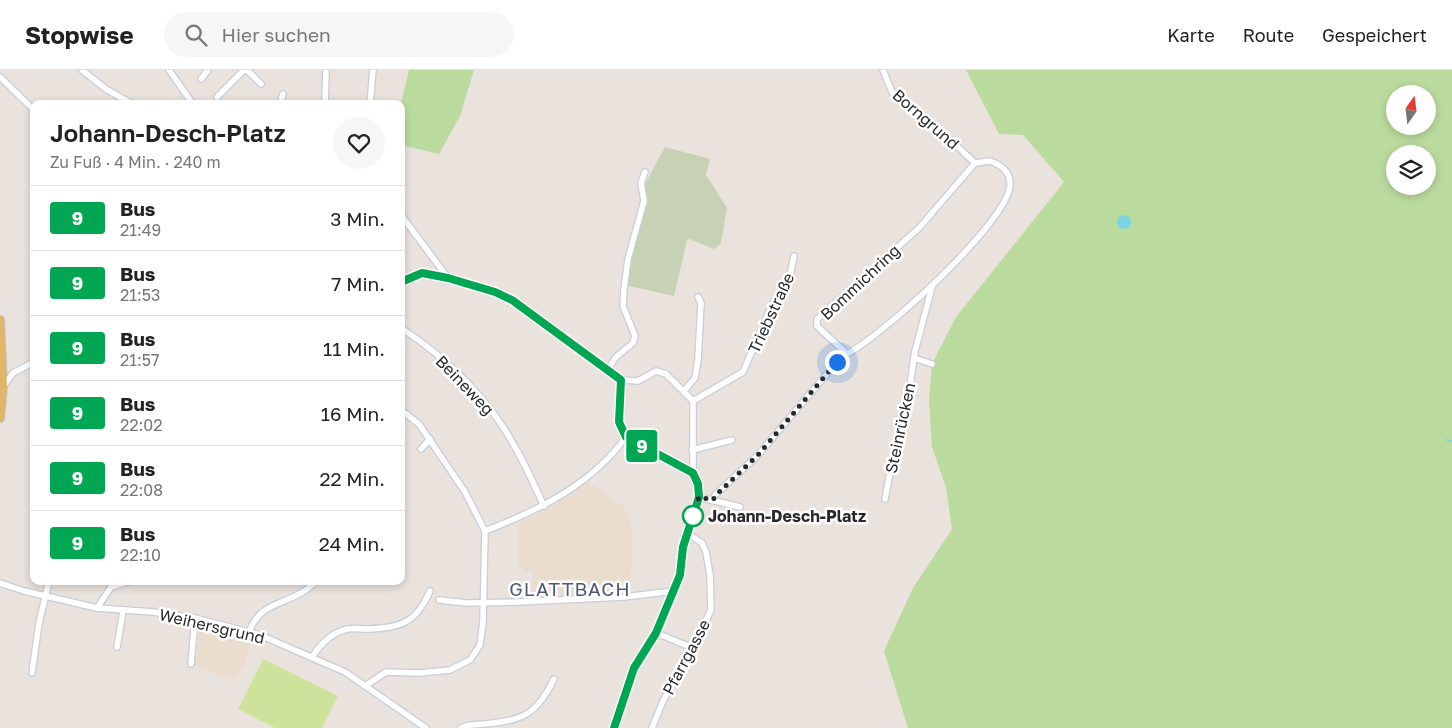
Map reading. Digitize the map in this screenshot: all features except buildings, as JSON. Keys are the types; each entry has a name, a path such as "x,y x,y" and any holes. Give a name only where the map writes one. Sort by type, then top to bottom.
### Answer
{"main road":[{"path":"0,320 3,387 0,418"}],"street":[{"path":"82,70 106,89 125,100"},
{"path":"169,70 190,100"},
{"path":"201,79 208,70"},
{"path":"217,96 245,70 261,84"},
{"path":"325,100 326,70"},
{"path":"370,100 373,70"},
{"name":"Borngrund","path":"883,70 892,92 929,120 975,163"},
{"path":"0,77 30,106"},
{"path":"282,100 284,94"},
{"path":"713,500 758,455 837,362 861,347 932,288 977,238 1003,203 1010,186 1005,170 997,164 990,161 975,163"},
{"name":"Bommichring","path":"847,354 817,326 817,319 919,228 975,163"},
{"path":"608,369 616,357 633,343 634,336 623,306 624,289 628,260 644,202 642,183 645,172"},
{"path":"405,220 448,278"},
{"name":"Triebstraße","path":"693,400 743,372 772,305 789,281 794,256"},
{"path":"405,280 422,273 448,278 495,292 512,300 621,380 638,381 656,371 666,374 693,400 693,473 698,484 699,497 683,547 680,575 656,633 634,668 614,728"},
{"name":"Steinrücken","path":"885,499 892,462 906,412 914,358 932,288"},
{"path":"684,390 694,378 698,360 701,303 698,297"},
{"name":"Beineweg","path":"405,331 419,340 462,377 490,408 515,446 544,506"},
{"path":"914,358 932,364"},
{"path":"3,387 13,373 30,364"},
{"path":"621,380 619,422 626,437 693,473"},
{"path":"365,686 386,672 419,673 450,670 470,660 480,645 485,531 465,492 430,439 419,424 405,413"},
{"path":"485,531 544,506 603,464 626,437"},
{"path":"421,449 430,439"},
{"path":"692,450 732,440"},
{"path":"699,497 740,507"},
{"name":"Pfarrgasse","path":"652,728 663,701 694,648 711,610 710,575 706,552 702,543 688,534"},
{"name":"Weihersgrund","path":"0,583 44,596 97,608 195,618 249,632 312,656 344,672 426,728"},
{"path":"32,674 44,596 48,585"},
{"path":"97,608 111,585"},
{"path":"249,632 254,619 265,609 302,593 312,585"},
{"path":"312,656 323,642 345,629 387,628 405,624 418,613 430,591"},
{"path":"440,600 483,603 624,597 674,591"},
{"path":"117,647 123,611"},
{"path":"190,664 195,618"},
{"path":"656,633 694,648"},
{"path":"461,728 496,724 528,714 543,701 554,679"}],"shaded area":[{"path":"588,482 625,508 633,533 630,593 533,599 533,572 525,572 518,565 519,542 517,523 539,514"},
{"path":"200,624 253,638 244,665 234,681 195,666"}],"green space":[{"path":"409,70 474,70 460,116 439,154 405,146 405,100 402,100"},
{"path":"966,70 1452,70 1452,728 908,728 884,651 913,588 952,529 946,487 932,447 929,400 932,364 956,317 1064,182 1023,135 999,134"},
{"path":"665,147 710,159 706,175 727,208 721,243 714,249 689,239 687,240 674,296 625,285 648,197 645,195 645,184"},
{"path":"263,659 338,696 322,728 275,728 238,709"}],"water":[{"path":"1124,215 1129,217 1131,222 1129,227 1124,229 1119,227 1117,222 1119,217"}],"waterway":[{"path":"1447,440 1452,441"}],"bus line":[{"name":"9","path":"405,280 422,273 478,286 512,300 616,374 621,380 619,422 626,437 693,473 698,484 699,497 683,547 680,575 656,633 634,668 614,728"}],"place":[{"name":"Johann-Desch-Platz","path":"693,516"}],"district":[{"name":"GLATTBACH","path":"570,588"}],"route":[{"path":"693,516 699,497 713,500 758,455 837,362"}]}
